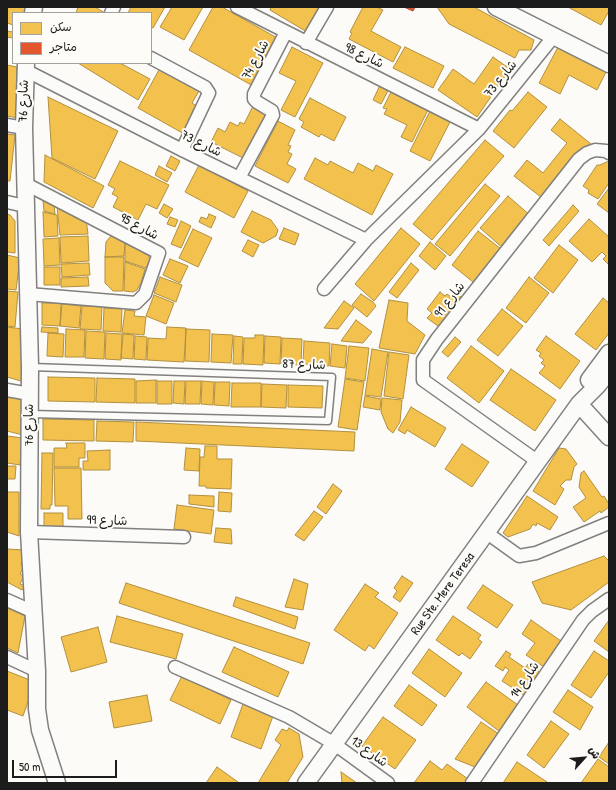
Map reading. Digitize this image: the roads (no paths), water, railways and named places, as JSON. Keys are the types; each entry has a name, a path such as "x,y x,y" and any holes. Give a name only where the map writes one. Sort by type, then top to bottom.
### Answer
{"street":[{"name":"شارع 98","path":"237,7 479,129"},
{"path":"306,43 327,7"},
{"path":"496,7 609,64"},
{"name":"شارع 74","path":"239,178 274,115 254,99 254,94 286,32"},
{"name":"شارع 73","path":"324,289 366,240 479,129 554,36"},
{"path":"152,59 206,87 209,92 182,150"},
{"name":"شارع 73","path":"25,67 182,150 366,240"},
{"name":"شارع 76","path":"25,67 24,182 30,367 29,532 37,671 37,710 40,730 57,783"},
{"path":"7,125 24,128"},
{"name":"شارع 91","path":"537,461 423,380 423,360 437,340 579,159 587,153 595,150 606,151 609,153"},
{"name":"شارع 95","path":"24,182 158,253 145,294 136,303 28,294"},
{"path":"7,202 25,206"},
{"name":"Rue Ste. Mere Teresa","path":"579,404 589,380 609,353"},
{"name":"Rue Ste. Mere Teresa","path":"310,780 333,743 487,533 537,461 579,404 598,385 609,371"},
{"path":"7,390 30,394"},
{"path":"579,404 609,437"},
{"path":"487,533 519,556 536,554 609,523"},
{"name":"شارع 99","path":"29,532 184,537"},
{"name":"شارع 14","path":"472,783 583,620 592,610 609,599"},
{"path":"7,600 34,612"},
{"path":"7,658 37,671"},
{"name":"شارع 13","path":"175,667 289,717 333,743 388,783"}],"lane":[{"name":"شارع 87","path":"30,367 332,377 328,421 30,414"}]}
